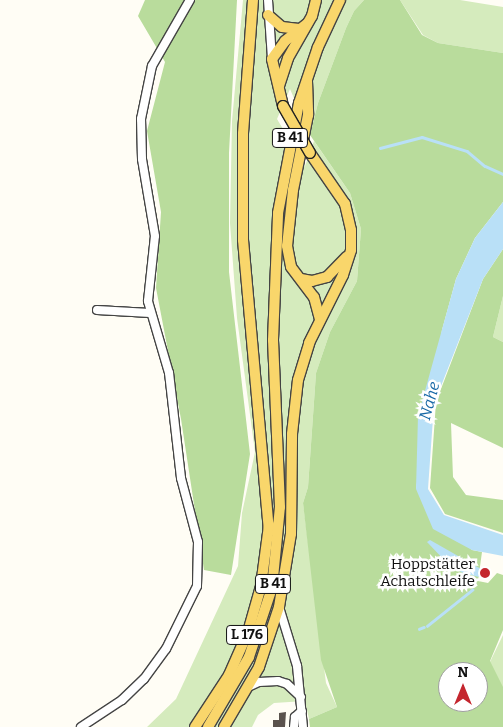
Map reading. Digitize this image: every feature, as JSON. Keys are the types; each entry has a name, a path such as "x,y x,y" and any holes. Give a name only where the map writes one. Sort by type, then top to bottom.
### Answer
{"main road":[{"path":"253,0 243,134 243,240 269,532"},
{"path":"278,89 288,58 316,0"},
{"name":"B 41","path":"208,727 250,657 272,588 280,507 273,340 276,236 290,139 307,78 340,0"},
{"path":"268,15 282,27 303,27"},
{"path":"272,59 285,41 303,27"},
{"name":"L 176","path":"224,727 250,686 279,607 291,534 296,392 304,355 343,275 351,250 351,230 345,204 310,153 284,106 278,89 272,59"},
{"path":"307,78 308,115 294,182 287,246 291,266 314,297 320,319"},
{"path":"301,279 312,281 327,277 351,250"},
{"name":"L 176","path":"195,727 229,676 248,632 261,586 269,532 278,427"}],"street":[{"path":"81,727 122,700 144,679 166,649 198,586 198,542 181,478 168,373 150,313 148,292 155,236 142,158 142,103 158,54 190,0"},
{"path":"268,0 272,59"},
{"path":"98,310 150,313"},
{"path":"279,607 297,666 303,727"},
{"path":"250,686 259,682 278,681 287,684 301,697"},
{"path":"294,727 295,717 302,711"}],"green space":[{"path":"145,0 237,0 229,153 229,272 250,454 231,575 204,570 181,419 156,288 161,212 147,131 165,62 138,16"},
{"path":"243,0 364,0 354,11 346,28 318,103 310,135 290,89 277,119 305,166 314,141 350,193 361,229 357,281 330,332 316,373 308,487 303,503 326,683 337,707 309,719 305,701 274,703 258,715 252,727 147,727 176,699 238,566 242,513 255,452 237,318 230,223 232,121"},
{"path":"364,0 400,0 422,35 438,43 503,53 503,202 475,238 456,279 442,330 416,488 472,550 482,552 478,581 488,583 497,573 503,575 503,630 490,661 503,687 503,727 310,727 309,719 337,707 321,660 303,503 308,487 316,373 330,332 357,281 361,229 350,193 310,135 318,103 354,11"},
{"path":"400,0 460,0 503,7 503,53 438,43 423,35"},
{"path":"503,249 503,296 493,337 503,342 503,448 451,423 453,477 466,495 503,500 503,533 445,514 430,488 436,402 483,279"},
{"path":"503,296 503,342 493,337"},
{"path":"503,635 503,706 488,670 488,666"}],"water":[{"name":"Nahe","path":"503,202 503,249 483,279 434,404 428,489 444,515 503,535 503,556 472,550 433,529 416,489 418,416 456,279 475,238"},
{"path":"430,540 481,569 479,577 463,573 449,565 427,542"}],"building":[{"path":"286,712 285,727 273,727 273,720 279,720 279,713"}],"waterway":[{"path":"380,148 422,137 467,151 485,166 503,174"},
{"path":"427,626 472,590"},
{"path":"419,629 424,627"}],"place":[{"name":"Hoppstätter Achatschleife","path":"485,573"}]}
